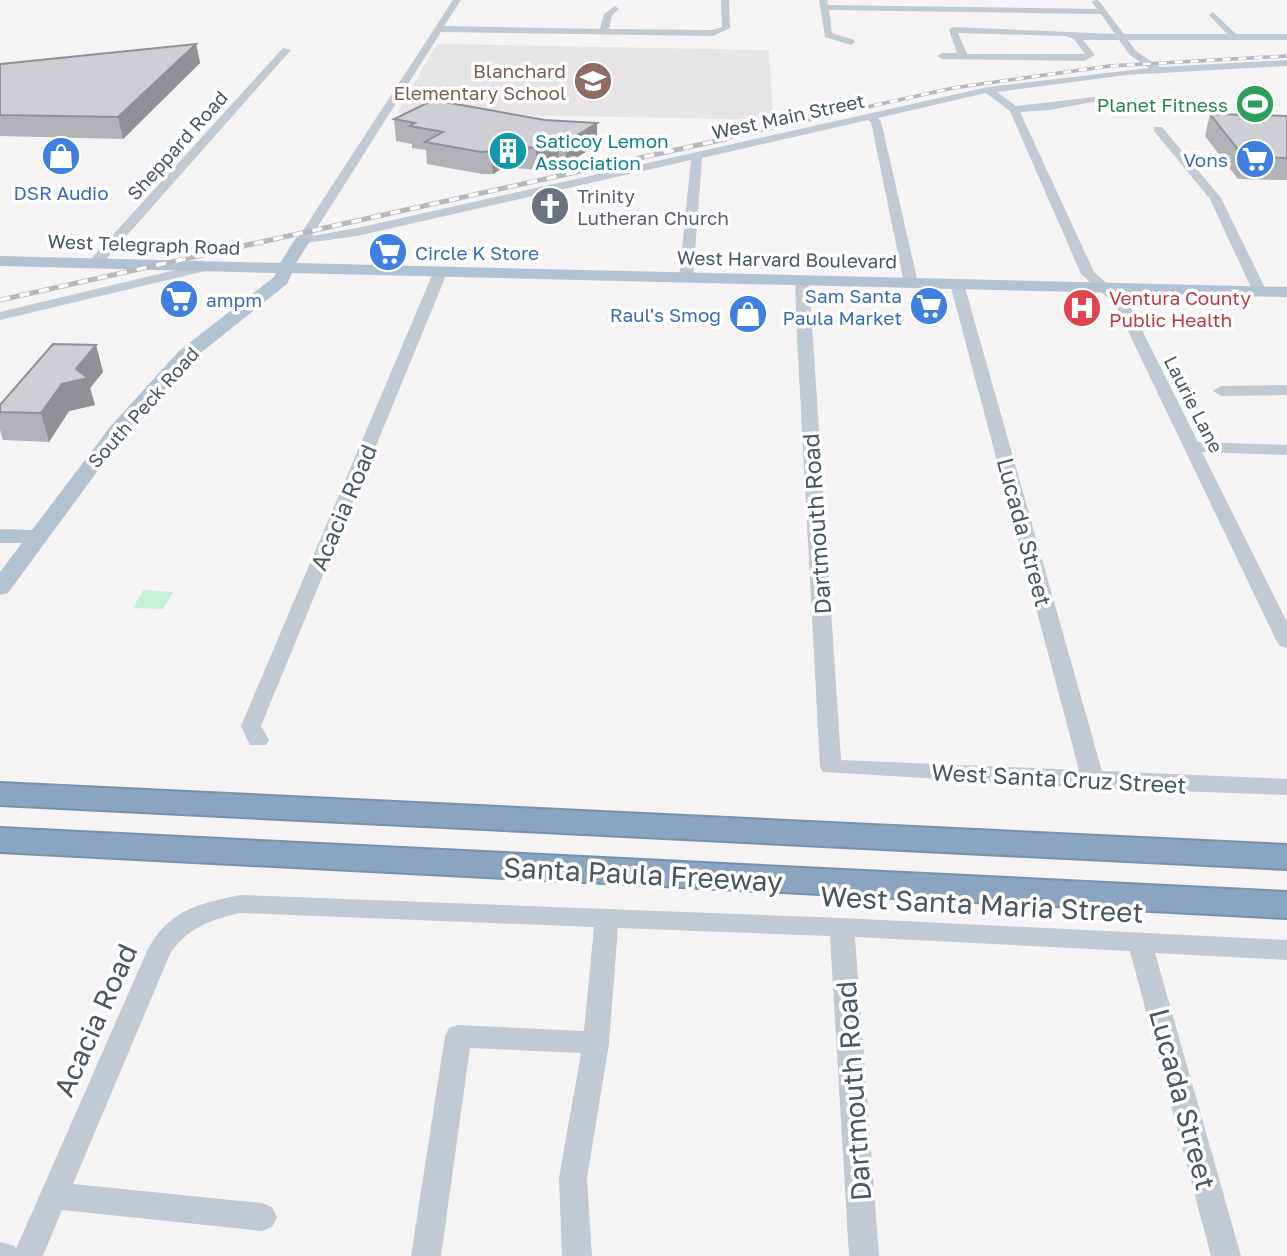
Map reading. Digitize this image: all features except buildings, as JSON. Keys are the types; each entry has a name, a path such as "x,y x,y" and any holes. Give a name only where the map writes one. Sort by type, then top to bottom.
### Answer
{"highway":[{"path":"0,774 343,810"},
{"name":"Santa Paula Freeway","path":"0,794 1287,857"},
{"name":"Santa Paula Freeway","path":"0,840 1287,905"},
{"path":"0,851 204,850"}],"main road":[{"name":"South Peck Road","path":"0,588 117,431 178,363 209,335 281,280 306,234"},
{"name":"West Telegraph Road","path":"0,261 287,268"},
{"name":"West Harvard Boulevard","path":"287,268 1287,292"},
{"path":"0,536 39,537"}],"street":[{"name":"South Peck Road","path":"306,234 457,0"},
{"path":"436,29 717,33 726,28 725,0"},
{"path":"1094,0 1133,53 1157,69"},
{"path":"851,42 828,35 823,4 1103,12"},
{"path":"604,32 608,14 615,9"},
{"path":"1213,15 1234,38"},
{"path":"963,57 953,30 1060,32 1078,38 1287,37"},
{"path":"942,56 1032,54 1087,58 1090,55 1078,38"},
{"name":"Sheppard Road","path":"94,264 286,50"},
{"name":"West Main Street","path":"306,234 392,224 988,90 1157,69 1287,63"},
{"name":"Laurie Lane","path":"988,90 1014,109 1088,274 1121,302 1287,642"},
{"path":"1014,109 1103,99"},
{"path":"869,116 876,121 911,283"},
{"path":"1158,129 1215,198 1260,292"},
{"path":"687,278 697,158 693,155"},
{"path":"0,316 209,266"},
{"name":"Acacia Road","path":"258,740 251,726 440,273"},
{"name":"Dartmouth Road","path":"802,280 831,768"},
{"name":"Lucada Street","path":"957,284 1093,780"},
{"path":"1221,391 1287,390"},
{"path":"1192,447 1287,450"},
{"name":"West Santa Cruz Street","path":"831,768 1287,787"},
{"name":"Acacia Road","path":"28,1256 56,1196 139,995 159,951 170,934 187,921 223,906 264,905 296,908"},
{"name":"West Santa Maria Street","path":"296,908 608,917 1287,950"},
{"path":"577,1256 573,1178 596,1043 604,935 608,917"},
{"name":"Dartmouth Road","path":"842,927 864,1256"},
{"name":"Lucada Street","path":"1140,942 1226,1256"},
{"path":"426,1256 458,1036 596,1043"},
{"path":"56,1196 262,1217"}],"shaded area":[{"name":"Blanchard Elementary School","path":"437,44 769,50 773,120 397,113"}],"green space":[{"path":"609,309 649,310 647,321 607,320"},
{"path":"143,590 173,592 163,609 133,608"}],"railway":[{"path":"718,140 953,88 1109,66 1287,56"},
{"path":"0,300 725,139"}],"place":[{"name":"Blanchard Elementary School","path":"593,81"},
{"name":"Planet Fitness","path":"1255,104"},
{"name":"Saticoy Lemon Association","path":"508,151"},
{"name":"DSR Audio","path":"61,156"},
{"name":"Vons","path":"1255,159"},
{"name":"Trinity Lutheran Church","path":"550,206"},
{"name":"Circle K Store","path":"388,252"},
{"name":"ampm","path":"179,299"},
{"name":"Sam Santa Paula Market","path":"929,306"},
{"name":"Ventura County Public Health","path":"1082,308"},
{"name":"Raul's Smog","path":"748,314"}]}
